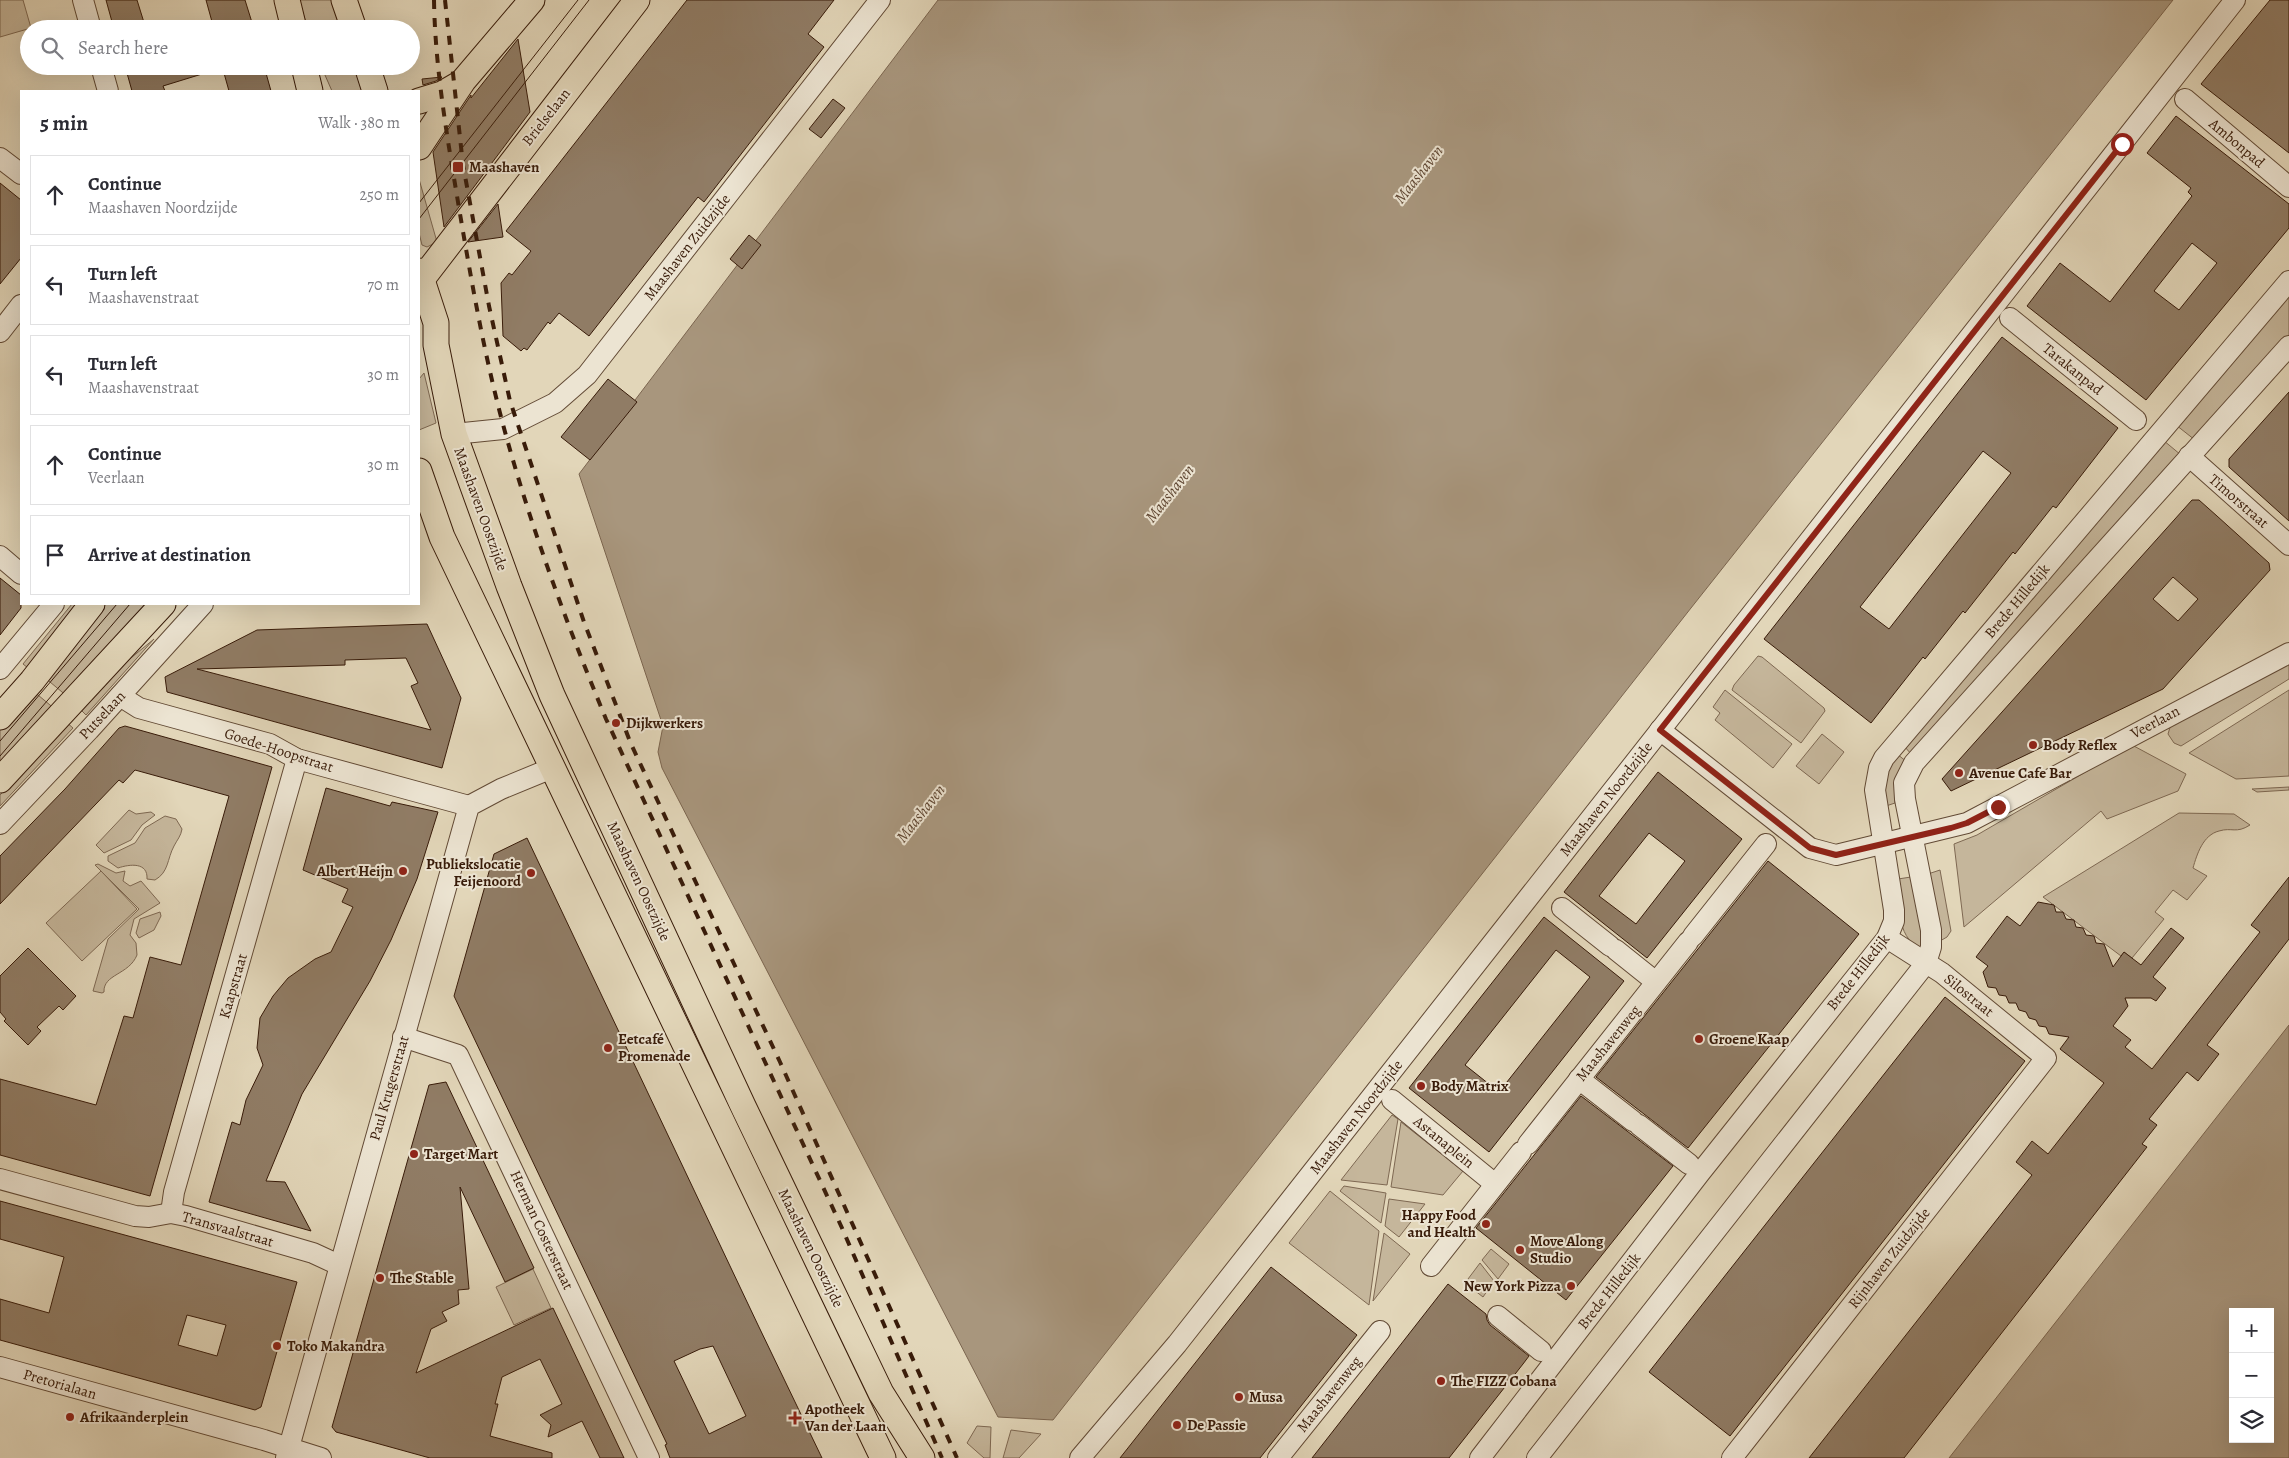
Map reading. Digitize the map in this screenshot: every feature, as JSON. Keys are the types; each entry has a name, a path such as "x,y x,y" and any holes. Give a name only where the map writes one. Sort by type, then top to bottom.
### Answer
{"main road":[{"path":"287,0 292,20"},
{"path":"344,0 351,20"},
{"path":"420,146 463,81 532,0"},
{"name":"Brielselaan","path":"420,273 443,251 637,0"},
{"path":"306,75 310,90"},
{"path":"420,101 442,94 463,81"},
{"name":"Maashaven Oostzijde","path":"420,277 436,322 436,345 454,434 509,586 552,695 743,1106 881,1392 922,1458"},
{"path":"420,323 436,345"},
{"name":"Maashaven Oostzijde","path":"420,474 442,537 883,1458"},
{"path":"0,717 32,681 91,605"},
{"name":"Putselaan","path":"0,780 162,605"}],"street":[{"path":"83,0 89,20"},
{"name":"Maashaven Zuidzijde","path":"454,434 503,429 540,412 586,376 880,0"},
{"name":"Maashaven Noordzijde","path":"1083,1457 1177,1344 2235,0"},
{"path":"104,75 108,90"},
{"name":"Ambonpad","path":"2185,99 2289,187"},
{"path":"0,158 20,173"},
{"name":"Brede Hilledijk","path":"1480,1458 1700,1173 1887,938 1894,921 1894,910 1875,790 1879,768 1884,758 2289,281"},
{"path":"0,332 20,306"},
{"name":"Tarakanpad","path":"2010,318 2136,420"},
{"name":"Brede Hilledijk","path":"1536,1458 1926,963 1931,947 1931,930 1905,799 1904,783 1914,763 2289,346"},
{"name":"Timorstraat","path":"2190,456 2289,545"},
{"path":"0,556 20,573"},
{"path":"0,669 53,605"},
{"name":"Putselaan","path":"0,824 120,696 201,605"},
{"name":"Veerlaan","path":"1660,730 1810,848 1836,855 1951,828 1976,819 2289,653"},
{"name":"Goede-Hoopstraat","path":"120,696 127,702 140,708 270,744 297,759 469,806"},
{"name":"Kaapstraat","path":"171,1213 174,1192 297,759"},
{"path":"469,806 501,789 552,768"},
{"name":"Paul Krugerstraat","path":"287,1453 469,806"},
{"name":"Maashavenweg","path":"1431,1266 1766,844"},
{"path":"1557,904 1656,982"},
{"name":"Silostraat","path":"1887,938 1942,973 2046,1058"},
{"name":"Herman Costerstraat","path":"403,1038 458,1055 649,1458"},
{"name":"Rijnhaven Zuidzijde","path":"1732,1458 2046,1058"},
{"path":"1579,1079 1689,1164"},
{"name":"Astanaplein","path":"1392,1100 1495,1184"},
{"name":"Transvaalstraat","path":"0,1179 135,1216 149,1217 171,1213 312,1254 339,1265"},
{"path":"1498,1316 1542,1351"},
{"name":"Maashavenweg","path":"1278,1458 1380,1331"},
{"name":"Pretorialaan","path":"0,1367 287,1453 322,1458"}],"shaded area":[{"path":"0,0 23,0 29,20 20,20 20,31 0,37"},
{"path":"299,0 333,0 341,20 305,20"},
{"path":"325,75 360,75 363,90 332,90"},
{"path":"420,182 437,242 427,247 422,245 420,237"},
{"path":"2289,292 2289,335 2195,440 2176,425"},
{"path":"424,373 436,423 420,430 420,378"},
{"path":"2163,440 2181,455 1912,755 1904,746"},
{"path":"71,605 79,605 28,668 23,664"},
{"path":"100,605 145,605 68,697 44,677"},
{"path":"154,639 86,715 80,709 120,667"},
{"path":"1758,656 1762,657 1824,708 1825,711 1801,743 1732,690"},
{"path":"2289,663 2289,679 2181,746 2174,743 2168,734 2171,724"},
{"path":"32,690 56,710 0,770 0,727"},
{"path":"1725,690 1792,744 1773,768 1715,720 1720,713 1713,707"},
{"path":"2289,690 2289,776 2236,779 2189,753"},
{"path":"65,721 73,728 0,806 0,795 50,742"},
{"path":"1822,734 1844,752 1819,784 1796,766"},
{"path":"2132,745 2186,774 2178,791 2107,819 2101,811 1964,927 1954,844 1977,835"},
{"path":"1897,754 1907,762 1896,781 1895,803 1883,807 1883,778"},
{"path":"2289,787 2289,790 2257,792 2252,789"},
{"path":"129,810 136,814 151,812 155,815 142,825 131,840 104,853 96,845"},
{"path":"2179,813 2234,814 2250,825 2237,830 2219,831 2209,836 2199,851 2193,868 2207,876 2187,900 2173,890 2155,912 2164,919 2132,958 2124,952 2121,956 2043,897"},
{"path":"165,816 176,819 182,829 160,877 155,880 147,879 147,873 141,867 133,865 118,868 108,861 108,856 135,843 145,828"},
{"path":"98,864 116,873 125,871 123,881 130,886 141,881 160,903 134,919 130,935 136,943 137,955 128,967 108,981 102,993 93,991 108,939 139,909 95,865"},
{"path":"1940,870 1951,931 1947,937 1940,941 1928,874"},
{"path":"101,871 137,909 82,961 46,923"},
{"path":"1911,877 1924,942 1920,948 1906,936 1900,918 1898,879"},
{"path":"160,912 161,916 154,930 139,938 136,933 140,919"},
{"path":"1392,1115 1398,1119 1387,1185 1341,1180"},
{"path":"1401,1122 1463,1171 1443,1195 1391,1187"},
{"path":"1344,1186 1386,1193 1381,1223 1340,1191"},
{"path":"1330,1191 1379,1231 1369,1305 1289,1243"},
{"path":"1389,1199 1425,1204 1399,1237 1385,1226"},
{"path":"1384,1233 1410,1254 1373,1301"},
{"path":"1491,1249 1509,1264 1498,1279 1482,1260"},
{"path":"1480,1263 1494,1281 1483,1297 1465,1283"},
{"path":"533,1269 551,1308 514,1325 496,1287"},
{"path":"977,1426 991,1427 990,1458 984,1458 967,1443"},
{"path":"1011,1430 1041,1434 1019,1458 1003,1458"}],"water":[{"name":"Maashaven","path":"938,0 2173,0 1691,608 1053,1420 998,1417 662,768 658,752 663,726 579,474"},
{"path":"2289,1025 2289,1458 1949,1458"}],"building":[{"path":"106,0 137,0 143,20 112,20"},
{"path":"206,0 245,0 251,20 212,20"},
{"path":"687,0 834,0 808,34 824,47 704,202 698,197 589,336 559,313 550,324 548,322 527,350 524,348 521,351 503,336 501,283 509,273 512,275 531,251 506,231"},
{"path":"2270,0 2289,0 2289,153 2201,84"},
{"path":"518,39 530,112 444,227 433,152 471,95 471,98"},
{"path":"128,75 199,75 163,86 165,90 132,90"},
{"path":"225,75 267,75 271,90 229,90"},
{"path":"442,77 436,81 423,85 422,79"},
{"path":"833,99 845,108 821,138 809,129"},
{"path":"2176,116 2289,204 2289,228 2146,400 2027,306 2060,263 2110,302 2192,196 2188,192 2191,188 2147,153","holes":["2192,243 2217,263 2179,310 2154,291"]},
{"path":"0,183 20,199 20,259 0,284"},
{"path":"498,204 503,237 468,242"},
{"path":"749,235 761,245 742,269 730,259"},
{"path":"2002,337 2118,428 2056,508 2053,506 2015,554 2013,552 1965,613 1963,611 1925,659 1923,657 1871,723 1764,639","holes":["1983,451 2011,473 1889,629 1860,607"]},
{"path":"608,379 637,402 590,460 561,437"},
{"path":"2289,392 2289,521 2229,467 2229,459"},
{"path":"2192,500 2199,500 2269,563 2270,570 2163,689 1951,791 1942,779","holes":["2173,577 2198,599 2178,621 2153,599"]},
{"path":"0,578 20,594 21,608 0,635"},
{"path":"427,624 461,698 442,768 167,692 165,677 257,630","holes":["406,658 418,683 411,686 431,730 197,669 345,665 345,660"]},
{"path":"125,726 272,767 150,1196 0,1155 0,1079 96,1105 124,1016 133,1018 150,957 181,965 229,796 135,770 123,783 119,780 0,904 0,856 65,789 119,728"},
{"path":"1658,772 1742,839 1647,958 1564,892","holes":["1649,833 1685,861 1636,924 1599,896"]},
{"path":"326,788 390,806 392,802 438,812 417,879 391,940 370,981 302,1094 266,1181 285,1182 311,1231 209,1202 232,1122 240,1125 246,1100 263,1065 257,1048 260,1018 273,996 288,978 315,959 331,952 353,907 342,902 348,889 303,870"},
{"path":"527,838 822,1458 670,1458 665,1445 667,1444 454,996 494,854","holes":["713,1346 746,1416 709,1434 674,1361 700,1349"]},
{"path":"1768,861 1859,934 1688,1148 1596,1077"},
{"path":"2289,877 2289,939 2207,1045 2219,1054 2198,1081 2187,1072 2149,1119 2157,1125 2142,1144 2147,1147 1904,1458 1809,1458 2032,1175 2016,1162 2032,1141 2048,1154 2104,1083 2060,1049 2069,1037 2049,1034 2046,1027 2039,1026 2036,1020 2029,1018 2026,1012 2019,1010 2016,1003 2009,1003 2006,996 1999,995 1996,988 1988,987 1983,972 1988,966 1976,957 2007,916 2020,926 2038,902 2054,905 2056,912 2063,912 2066,919 2074,920 2076,927 2083,928 2086,935 2094,936 2096,943 2104,944 2113,967 2124,952 2141,965 2171,928 2184,938 2153,977 2166,988 2156,1001 2151,998 2125,998 2128,1006 2113,1026 2131,1040 2125,1047 2152,1069 2260,932 2251,925"},
{"path":"1544,917 1624,981 1489,1152 1409,1088","holes":["1556,950 1590,977 1499,1092 1465,1065"]},
{"path":"28,948 76,996 63,1010 59,1006 37,1027 41,1031 28,1045 4,1021 6,1019 0,1012 0,976"},
{"path":"1945,997 2025,1061 1730,1436 1649,1372"},
{"path":"446,1082 534,1268 505,1282 460,1187 469,1289 458,1290 459,1304 442,1312 447,1321 431,1329 416,1373 553,1308 624,1458 600,1458 582,1421 548,1437 551,1425 540,1415 562,1404 540,1359 502,1377 490,1436 552,1453 552,1458 430,1458 336,1432 332,1427 429,1085"},
{"path":"1581,1096 1673,1166 1566,1300 1476,1228"},
{"path":"0,1201 297,1282 261,1407 255,1410 0,1340 0,1299 49,1313 64,1257 0,1239","holes":["187,1315 226,1325 217,1356 178,1345"]},
{"name":"Musa","path":"1271,1267 1357,1335 1260,1458 1120,1458"},
{"name":"The FIZZ Cobana","path":"1448,1284 1486,1314 1490,1325 1529,1356 1523,1364 1449,1458 1312,1458"}],"tram line":[{"path":"420,202 578,0"},
{"path":"420,218 589,0"},
{"path":"0,741 116,605"},
{"path":"0,756 129,605"}],"railway":[{"path":"434,0 439,76 446,127 482,334 500,413 522,491 548,568 606,719 842,1228 942,1458"},
{"path":"445,0 463,165 489,306 510,401 584,622 631,744 780,1062 957,1458"}],"place":[{"name":"Maashaven","path":"458,167"},
{"name":"Dijkwerkers","path":"616,723"},
{"name":"Body Reflex","path":"2033,745"},
{"name":"Avenue Cafe Bar","path":"1959,773"},
{"name":"Albert Heijn","path":"403,871"},
{"name":"Publiekslocatie Feijenoord","path":"531,873"},
{"name":"Groene Kaap","path":"1699,1039"},
{"name":"Eetcafé Promenade","path":"608,1048"},
{"name":"Body Matrix","path":"1421,1086"},
{"name":"Target Mart","path":"414,1154"},
{"name":"Happy Food and Health","path":"1486,1224"},
{"name":"Move Along Studio","path":"1520,1250"},
{"name":"The Stable","path":"380,1278"},
{"name":"New York Pizza","path":"1571,1286"},
{"name":"Toko Makandra","path":"277,1346"},
{"name":"The FIZZ Cobana","path":"1441,1381"},
{"name":"Musa","path":"1239,1397"},
{"name":"Afrikaanderplein","path":"70,1417"},
{"name":"Apotheek Van der Laan","path":"795,1418"},
{"name":"De Passie","path":"1177,1425"}],"route":[{"path":"1998,807 1976,819 1951,828 1836,855 1810,848 1660,730 2122,144"}]}
